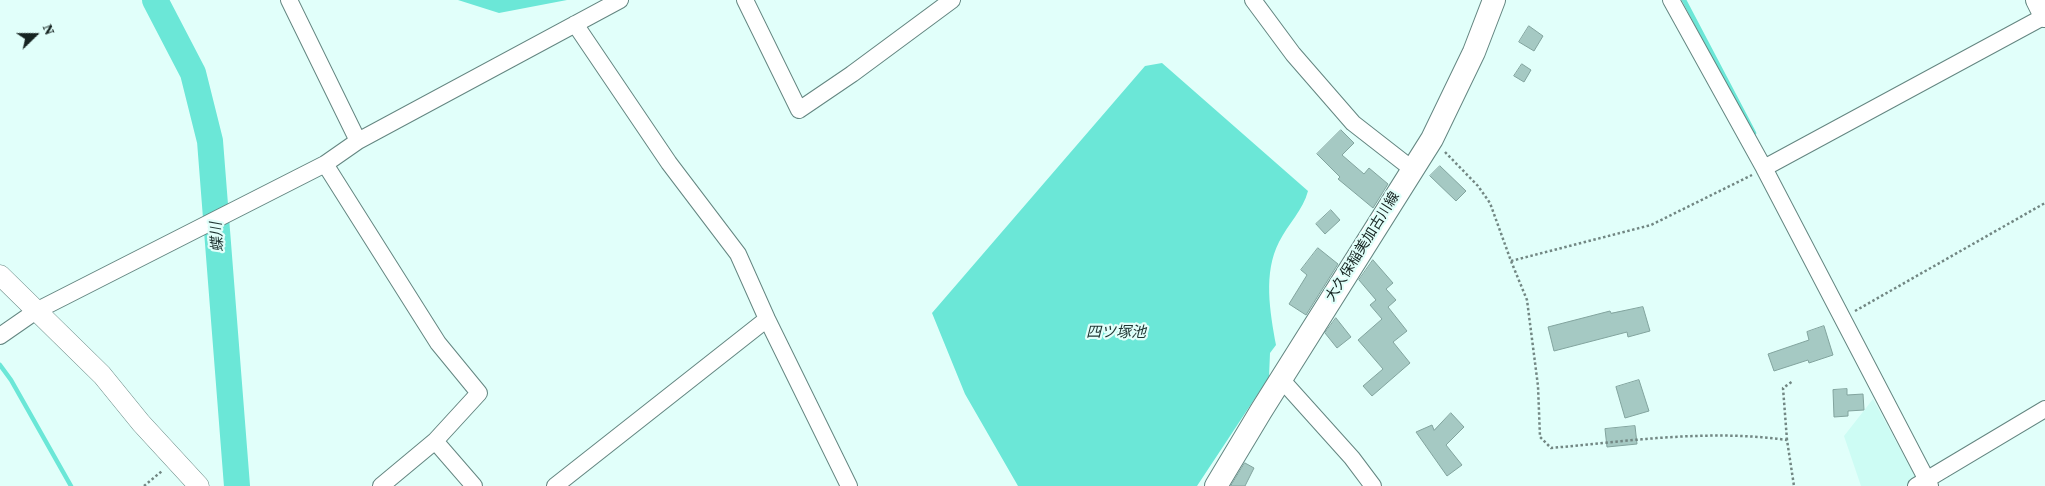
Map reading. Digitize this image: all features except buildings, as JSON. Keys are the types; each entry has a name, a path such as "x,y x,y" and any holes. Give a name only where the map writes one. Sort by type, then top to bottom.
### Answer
{"main road":[{"name":"大久保稲美加古川線","path":"1216,486 1280,379 1432,139 1474,52 1494,0"},
{"path":"2037,0 2045,16"}],"street":[{"path":"289,0 358,141"},
{"path":"0,336 36,311 325,164 358,141 620,0"},
{"path":"745,0 799,110 852,74 952,0"},
{"path":"1253,0 1293,54 1353,123 1412,170"},
{"path":"1671,0 1764,168 1842,318 1924,484 2045,409"},
{"path":"1764,168 2045,16"},
{"path":"575,24 668,163 738,254 767,319 850,486"},
{"path":"325,164 438,343 478,393 435,441 381,486"},
{"path":"0,275 102,375 175,461 200,486"},
{"path":"555,486 767,319"},
{"path":"1280,379 1352,458 1373,486"},
{"path":"435,441 474,486"}],"path":[{"path":"1432,139 1478,186 1490,203 1527,300 1538,386 1540,437 1551,448 1711,435 1759,436 1787,440"},
{"path":"1511,261 1651,225 1764,168"},
{"path":"1842,318 2045,203"},
{"path":"1793,381 1782,388 1794,486"},
{"path":"144,486 175,461"}],"shaded area":[{"path":"1873,399 1917,480 1906,486 1861,486 1844,436"}],"water":[{"path":"458,0 567,0 499,13"},
{"name":"四ツ塚池","path":"1162,63 1308,191 1303,204 1279,242 1271,267 1269,293 1276,345 1270,353 1269,377 1197,486 1018,486 965,394 932,313 1145,66"}],"waterway":[{"name":"蝶川","path":"155,0 193,73 210,141 237,486"},
{"path":"1684,0 1754,133"},
{"path":"0,365 11,380 71,486"}]}
